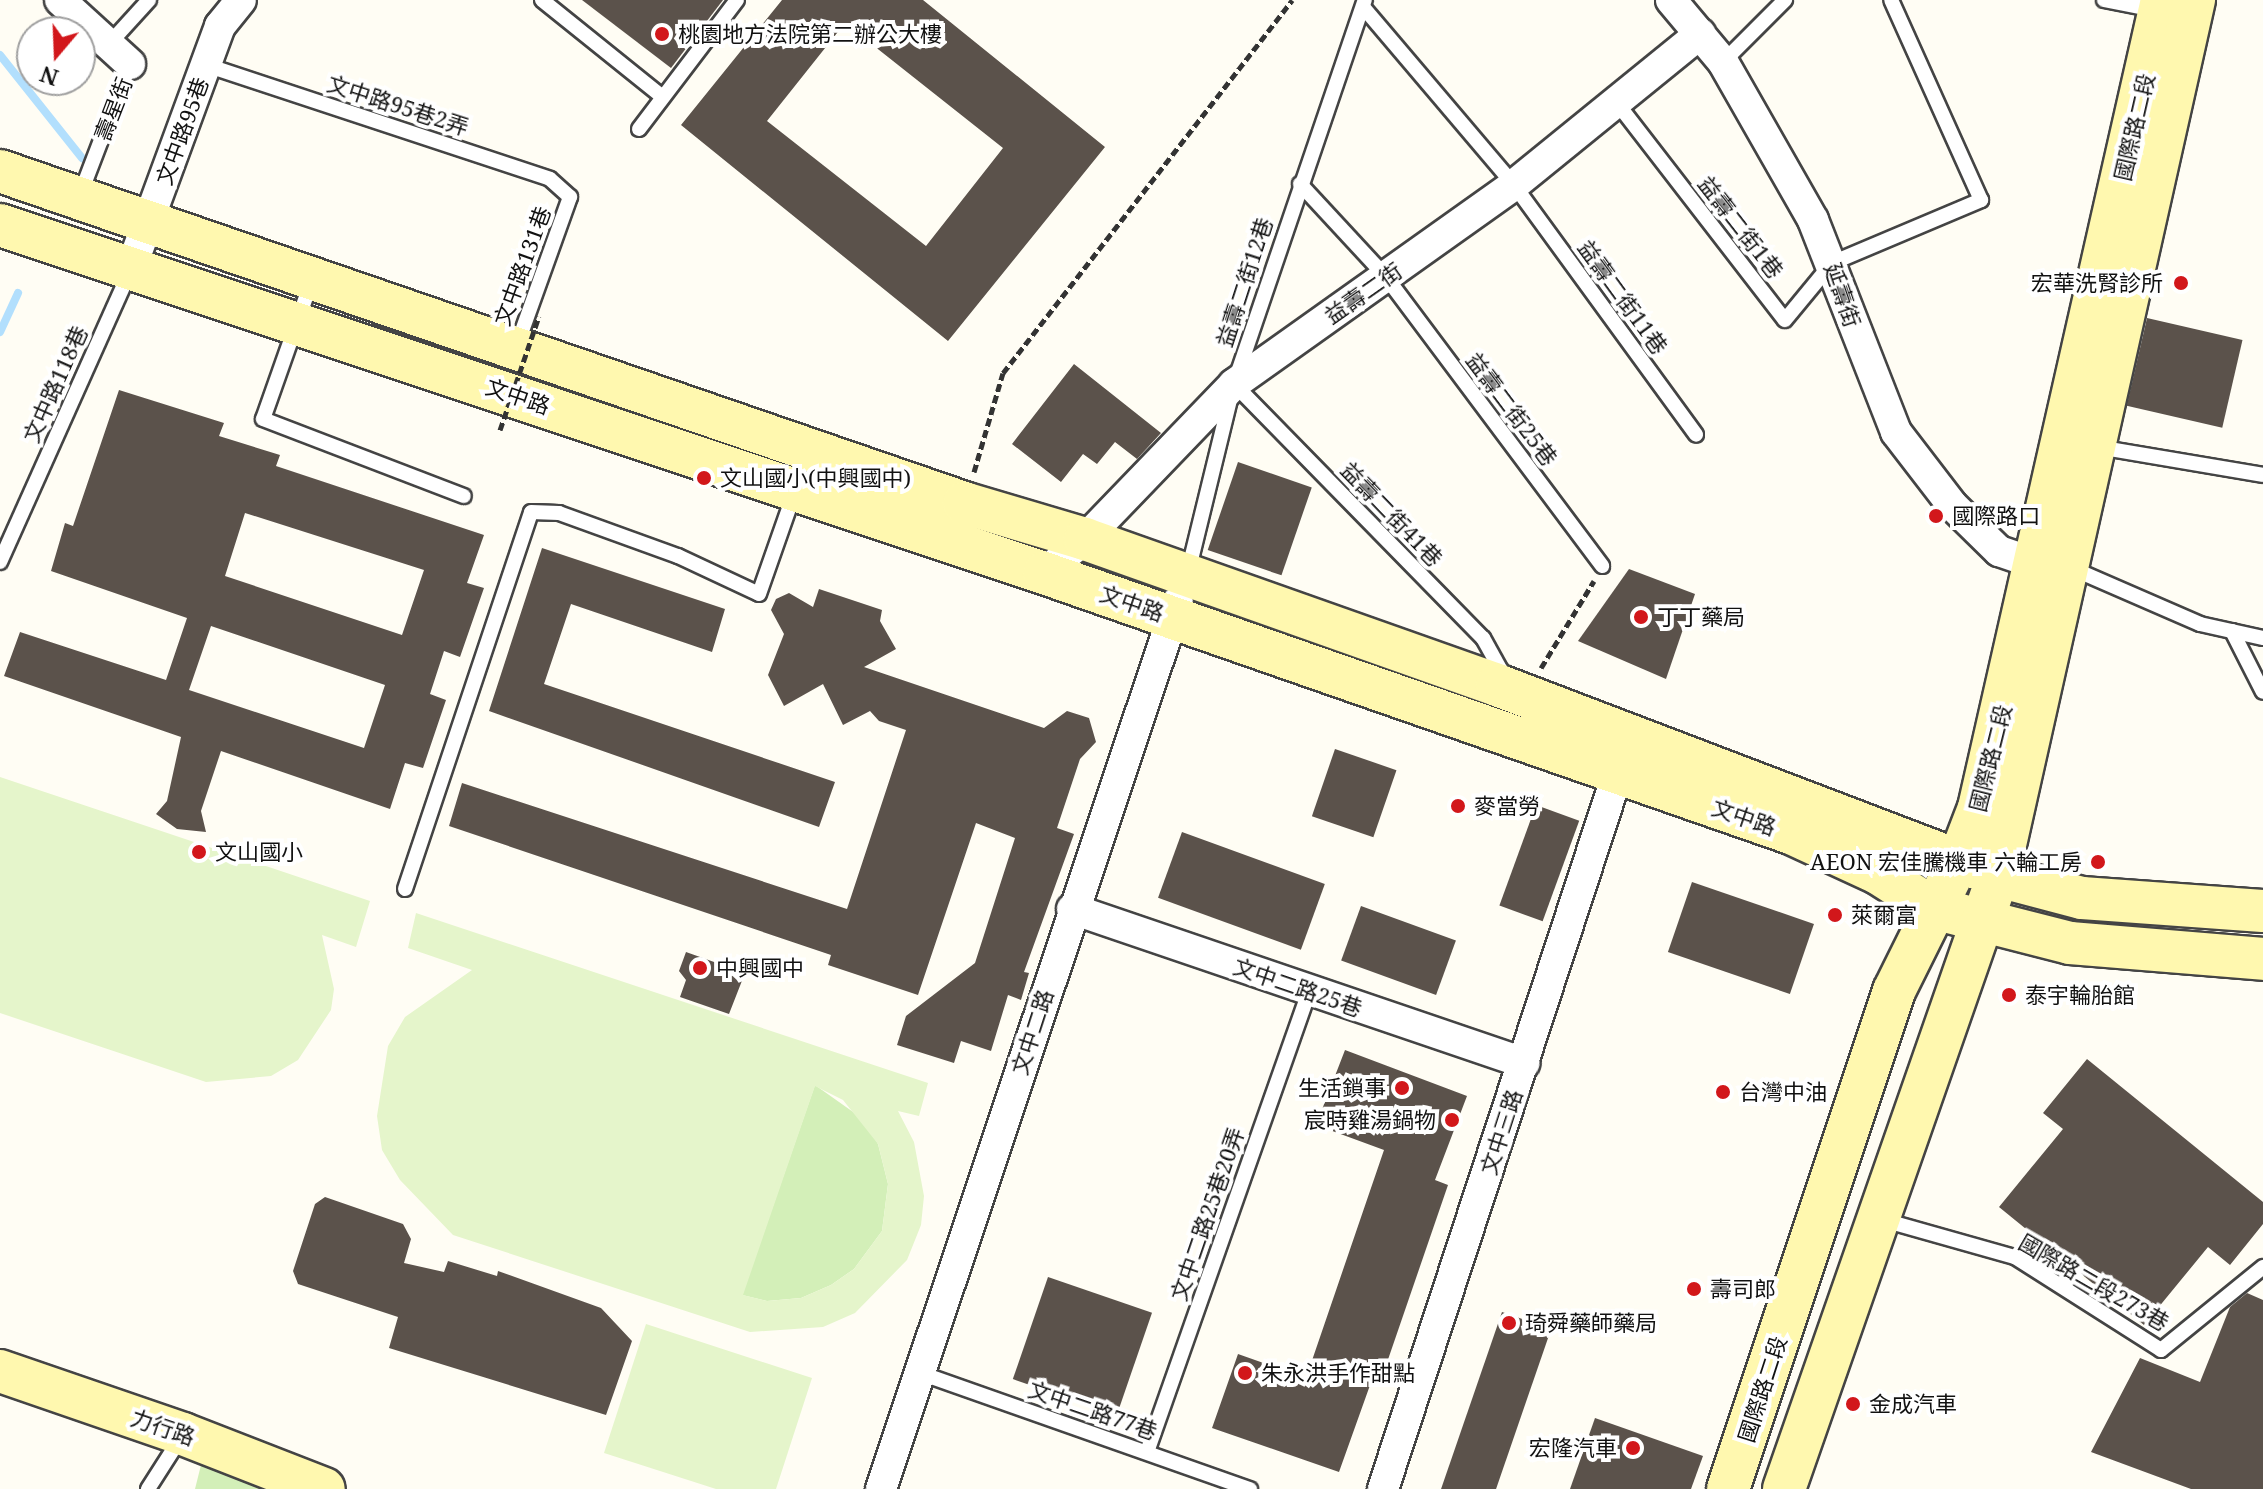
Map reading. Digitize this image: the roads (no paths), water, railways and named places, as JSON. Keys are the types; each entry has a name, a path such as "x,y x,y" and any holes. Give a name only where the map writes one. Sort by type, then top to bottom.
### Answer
{"street":[{"name":"壽星街","path":"60,0 119,54"},
{"name":"文中路95巷","path":"131,268 220,26 241,0"},
{"name":"延壽街","path":"1671,0 1723,62 1832,263 1896,432 1952,505 1999,551 2053,565"},
{"name":"國際路二段","path":"1784,1489 1998,876 2053,565 2172,4"},
{"name":"益壽二街","path":"1044,573 1085,539 1234,384 1514,185 1700,34"},
{"name":"文中路","path":"0,171 516,349 1044,573 1617,775 1791,833 1878,873 1933,908 1981,923 2070,943 2263,959"},
{"name":"文中路","path":"0,225 296,321 804,469 964,503 1085,539 1511,690 1998,876 2082,898 2263,911"},
{"name":"國際路二段","path":"1728,1489 1894,991 1959,860 2053,565"},
{"name":"文中二路","path":"881,1489 1072,909 1187,576"},
{"name":"文中三路","path":"1383,1489 1617,775"},
{"name":"文中二路25巷","path":"1072,909 1524,1063"},
{"name":"力行路","path":"0,1371 183,1434 324,1489"}],"lane":[{"path":"119,54 149,0"},
{"path":"542,0 660,95"},
{"path":"639,129 660,95 737,0"},
{"path":"1723,62 1785,0"},
{"path":"1832,263 1981,200 1891,0"},
{"path":"2104,0 2172,4"},
{"name":"益壽二街12巷","path":"1187,576 1234,384 1364,4"},
{"name":"益壽二街12巷","path":"1364,4 1514,185"},
{"name":"壽星街","path":"79,197 119,54"},
{"name":"文中路95巷2弄","path":"206,65 550,179 570,197"},
{"name":"益壽二街1巷","path":"1617,103 1785,320 1832,263"},
{"name":"益壽二街25巷","path":"1300,184 1386,277 1602,566"},
{"name":"益壽二街11巷","path":"1514,185 1696,435"},
{"name":"文中路131巷","path":"516,349 570,197"},
{"name":"文中路118巷","path":"0,562 131,268"},
{"path":"313,279 263,419 464,496"},
{"name":"益壽二街41巷","path":"1234,384 1483,638 1511,690"},
{"path":"2080,444 2263,475"},
{"path":"405,889 531,512 559,513 678,556 759,594 804,469"},
{"path":"2053,565 2200,624 2263,638"},
{"path":"2232,631 2263,692"},
{"name":"文中二路25巷20弄","path":"1147,1452 1309,991"},
{"name":"國際路二段273巷","path":"1879,1219 2015,1257 2161,1350 2263,1267"},
{"name":"文中二路77巷","path":"920,1373 1250,1489"},
{"path":"148,1489 183,1434"}],"waterway":[{"path":"0,55 82,158"},
{"path":"0,332 18,293"}],"place":[{"name":"桃園地方法院第二辦公大樓","path":"662,34"},
{"name":"宏華洗腎診所","path":"2181,283"},
{"name":"文山國小(中興國中)","path":"704,478"},
{"name":"國際路口","path":"1936,516"},
{"name":"丁丁藥局","path":"1641,617"},
{"name":"麥當勞","path":"1458,806"},
{"name":"文山國小","path":"199,852"},
{"name":"AEON 宏佳騰機車 六輪工房","path":"2098,862"},
{"name":"萊爾富","path":"1835,915"},
{"name":"中興國中","path":"700,968"},
{"name":"泰宇輪胎館","path":"2009,995"},
{"name":"生活鎖事","path":"1402,1088"},
{"name":"台灣中油","path":"1723,1092"},
{"name":"宸時雞湯鍋物","path":"1452,1120"},
{"name":"壽司郎","path":"1694,1289"},
{"name":"琦舜藥師藥局","path":"1509,1323"},
{"name":"朱永洪手作甜點","path":"1245,1373"},
{"name":"金成汽車","path":"1853,1404"},
{"name":"宏隆汽車","path":"1633,1448"}]}
